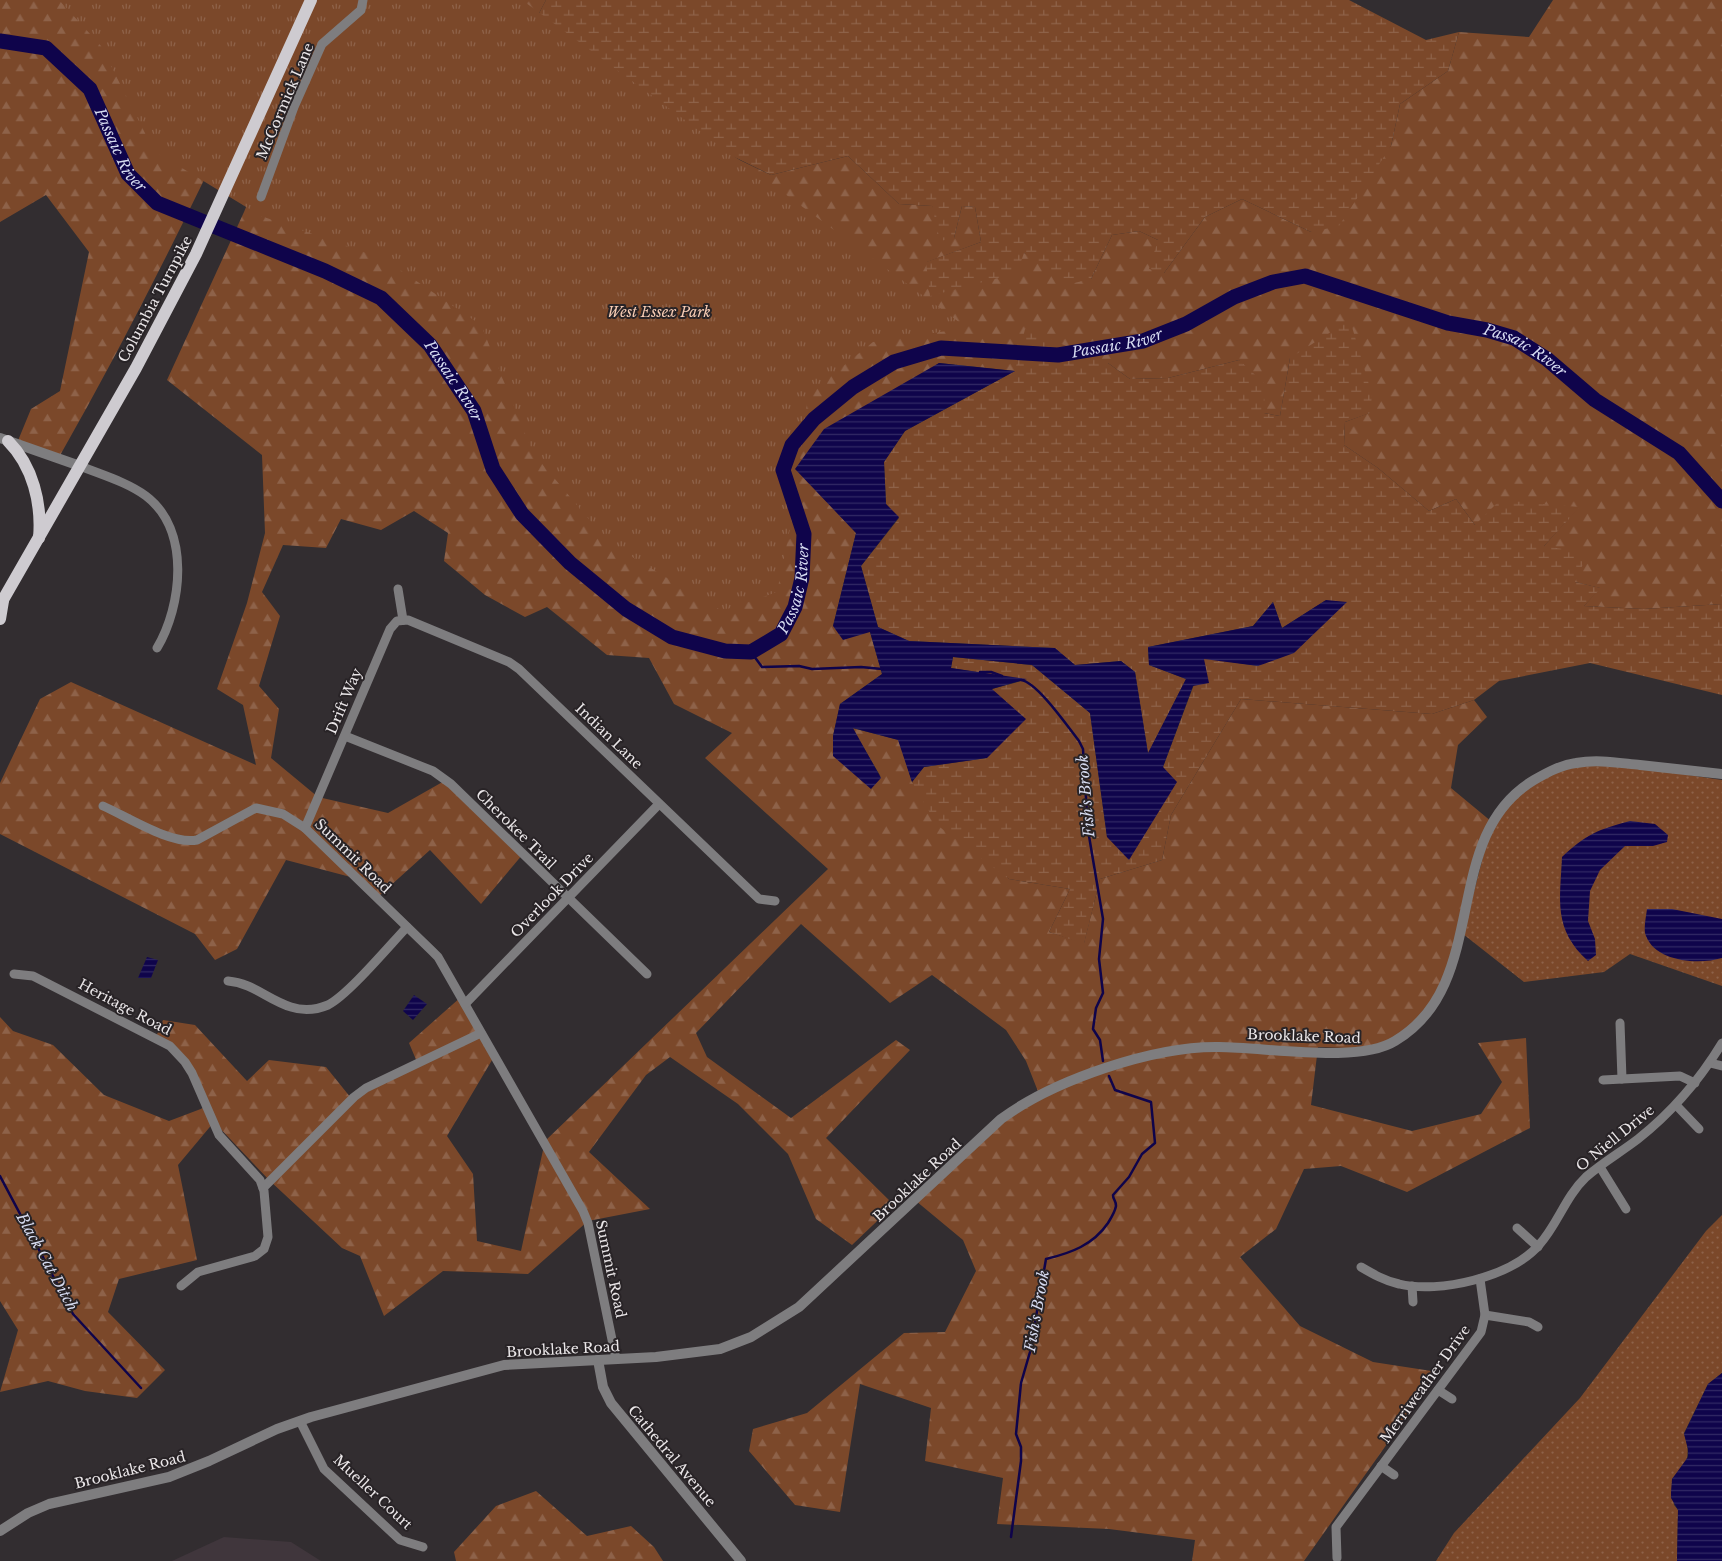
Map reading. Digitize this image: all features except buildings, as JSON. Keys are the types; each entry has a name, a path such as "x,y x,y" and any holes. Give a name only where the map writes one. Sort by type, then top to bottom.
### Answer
{"main road":[{"name":"Columbia Turnpike","path":"0,619 2,603 136,368 196,254 311,0"},
{"path":"4,439 24,462 35,489 39,519 38,539"}],"street":[{"name":"McCormick Lane","path":"261,197 294,107 322,44 361,10 363,0"},
{"path":"4,439 132,487 147,497 164,516 173,541 178,573 176,604 167,631 157,648"},
{"path":"398,589 403,620"},
{"name":"Drift Way","path":"305,828 390,629 397,621 403,620"},
{"name":"Indian Lane","path":"403,620 418,623 509,662 759,899 775,901"},
{"name":"Cherokee Trail","path":"345,736 442,777 646,974"},
{"name":"Brooklake Road","path":"0,1531 28,1513 50,1504 169,1477 192,1469 265,1434 300,1421 504,1365 616,1359 720,1349 751,1337 780,1320 820,1289 1001,1119 1032,1099 1125,1063 1177,1050 1216,1046 1359,1053 1372,1051 1391,1044 1411,1030 1426,1013 1445,985 1458,948 1483,842 1495,817 1518,792 1551,771 1578,762 1602,761 1722,774"},
{"name":"Overlook Drive","path":"465,1004 660,804"},
{"name":"Summit Road","path":"103,806 180,840 197,840 256,808 283,814 305,828 438,958 586,1217 616,1359"},
{"path":"228,981 249,985 290,1007 309,1010 320,1008 337,999 407,927"},
{"name":"Heritage Road","path":"14,974 33,976 170,1046 185,1062 192,1073 219,1135 254,1173 263,1188 268,1237 264,1249 255,1256 198,1272 181,1286"},
{"path":"1620,1023 1622,1079"},
{"path":"263,1188 354,1097 366,1088 481,1033"},
{"name":"O Niell Drive","path":"1361,1268 1388,1281 1412,1286 1454,1284 1480,1279 1512,1267 1538,1247 1548,1235 1570,1196 1583,1181 1636,1140 1676,1105 1695,1084 1722,1043"},
{"path":"1710,1063 1722,1066"},
{"path":"1603,1080 1680,1076 1695,1084"},
{"path":"1676,1105 1699,1129"},
{"path":"1600,1167 1626,1209"},
{"path":"1517,1228 1538,1247"},
{"path":"1480,1279 1485,1315 1529,1322 1538,1327"},
{"path":"1412,1286 1413,1302"},
{"name":"Merriweather Drive","path":"1338,1558 1336,1527 1481,1332 1485,1315"},
{"name":"Cathedral Avenue","path":"598,1360 603,1387 611,1403 741,1561"},
{"path":"1438,1390 1452,1399"},
{"name":"Mueller Court","path":"300,1421 324,1469 400,1540 423,1547"},
{"path":"1381,1466 1394,1475"}],"shaded area":[{"path":"939,363 1015,371 905,431 884,462 886,504 899,517 861,566 878,627 909,641 1055,648 1075,665 1121,661 1135,672 1148,753 1186,679 1149,665 1148,647 1253,626 1273,602 1282,628 1326,600 1347,602 1294,653 1258,666 1204,659 1209,683 1193,686 1163,767 1177,782 1129,860 1107,837 1090,713 1032,665 953,657 951,668 1027,679 992,689 1026,719 987,758 924,767 912,782 898,740 853,728 881,778 871,789 833,756 833,736 840,704 882,674 870,632 843,640 833,626 856,533 795,469 824,429"},
{"path":"1630,821 1655,824 1668,835 1667,842 1653,846 1625,846 1600,870 1590,891 1588,921 1595,939 1596,955 1588,961 1569,937 1561,914 1562,857 1585,838"},
{"path":"1647,909 1672,909 1722,919 1722,958 1690,961 1668,956 1659,951 1651,945 1645,933"},
{"path":"147,957 158,960 151,978 138,978"},
{"path":"414,995 427,1004 413,1020 403,1011"},
{"path":"1722,1373 1722,1561 1677,1561 1678,1510 1671,1498 1672,1479 1688,1457 1684,1434 1708,1384"},
{"path":"224,1537 291,1542 321,1561 172,1561"}],"green space":[{"path":"0,0 290,0 150,289 58,459 17,443 31,409 60,391 89,252 46,195 0,222"},
{"name":"West Essex Park","path":"59,0 522,0 967,328 873,342 808,394 794,509 777,592 722,611 609,543 533,453 481,325 384,259 261,216 154,151 101,46"},
{"path":"331,0 546,0 536,19 721,151 771,175 848,156 899,204 932,206 954,238 962,206 975,207 981,242 927,262 1024,253 1091,279 1112,235 1139,231 1158,240 1164,273 1205,217 1242,199 1311,232 1391,146 1400,104 1448,71 1459,32 1529,37 1553,0 1722,0 1722,604 1644,609 1584,606 1600,588 1575,582 1544,546 1579,507 1475,525 1456,499 1429,511 1378,468 1344,445 1345,422 1369,413 1290,358 1280,416 1264,413 1239,360 1168,378 1130,379 1108,363 1015,371 939,363 796,469 856,533 833,626 870,632 882,674 840,704 833,736 881,777 852,728 899,740 912,782 1009,879 1070,889 1049,932 1084,943 1100,879 1162,860 1171,815 1241,699 1432,714 1474,700 1487,717 1458,745 1451,788 1492,822 1439,996 1402,1035 1375,1049 1318,1047 1311,1105 1412,1131 1481,1114 1502,1082 1478,1043 1526,1038 1530,1128 1407,1192 1341,1166 1304,1169 1276,1229 1240,1257 1300,1326 1373,1362 1438,1372 1304,1561 1192,1561 1195,1540 1109,1529 997,1524 1003,1478 925,1461 931,1408 860,1384 840,1512 795,1505 749,1451 753,1429 807,1413 904,1333 945,1332 976,1271 963,1240 916,1201 1000,1120 1039,1094 1026,1061 1006,1030 932,975 890,1003 801,924 696,1033 707,1057 791,1118 896,1040 910,1050 826,1138 894,1205 852,1245 816,1219 788,1154 738,1104 670,1057 646,1075 589,1152 650,1209 588,1221 528,1274 443,1271 384,1316 360,1256 342,1248 269,1180 214,1122 178,1165 197,1260 119,1279 108,1312 165,1370 137,1398 85,1391 48,1381 0,1392 18,1330 0,1301 0,1017 13,1031 53,1045 104,1095 169,1121 206,1107 184,1059 156,1037 163,1020 195,1025 247,1081 269,1060 326,1067 351,1098 417,1062 409,1043 461,997 495,1055 447,1136 473,1174 477,1241 521,1251 545,1141 828,869 705,758 732,733 674,704 649,658 607,655 547,607 525,617 485,595 444,561 448,533 414,511 381,530 341,519 326,548 283,545 262,592 280,616 259,686 279,709 271,758 318,797 388,813 446,780 523,854 481,904 430,850 379,896 362,880 286,860 237,949 215,960 195,934 0,834 0,783 40,699 71,682 256,765 243,705 217,689 247,603 265,533 262,455 167,380 244,212"},
{"path":"546,0 1349,0 1426,40 1459,32 1448,71 1400,104 1391,146 1339,226 1311,232 1242,199 1205,217 1164,273 1149,269 1158,240 1139,231 1112,235 1091,279 1070,284 1024,253 1017,273 930,296 926,262 981,242 975,207 962,206 954,238 940,241 932,206 899,204 848,156 771,175 722,151 536,19"},
{"path":"1350,320 1372,395 1370,413 1345,422 1344,445 1378,468 1429,511 1456,499 1475,525 1499,501 1580,507 1544,546 1588,553 1575,582 1601,588 1584,606 1644,609 1722,604 1722,695 1590,663 1499,681 1474,700 1432,714 1241,699 1171,815 1162,860 1100,879 1084,944 1049,932 1070,889 1009,879 937,825 912,782 924,767 987,758 992,689 1025,680 951,668 953,657 1032,665 1090,713 1107,837 1163,767 1204,658 1258,666 1326,600 1282,628 1273,602 1253,626 1148,647 1149,665 1186,679 1148,754 1135,672 1121,661 1075,665 1054,648 909,641 878,627 861,566 899,518 886,504 884,462 905,431 1015,371 1025,329 1108,363 1130,379 1168,378 1239,360 1265,384 1264,413 1280,416 1290,358"},
{"path":"1595,761 1722,780 1722,986 1630,954 1604,972 1524,982 1463,934 1492,822 1541,774"},
{"path":"1722,1215 1722,1373 1708,1384 1684,1433 1687,1459 1672,1479 1674,1505 1678,1510 1677,1561 1436,1561 1454,1533 1580,1398 1706,1231"},
{"path":"536,1491 587,1536 631,1526 654,1547 663,1561 456,1561 454,1552 496,1506"}],"waterway":[{"name":"Passaic River","path":"0,41 46,48 90,89 128,174 157,203 325,271 381,298 430,345 474,411 493,469 522,514 570,563 626,609 672,637 725,651 751,652 781,634 795,607 802,578 804,534 783,470 792,445 814,419 853,387 894,362 941,348 1058,355 1143,341 1186,324 1234,297 1273,282 1305,276 1448,323 1487,330 1514,338 1547,359 1595,400 1679,453 1722,501"},
{"name":"Fish's Brook","path":"751,652 762,667 799,666 812,669 861,667 882,669"},
{"name":"Fish's Brook","path":"980,672 991,672 1002,676"},
{"name":"Fish's Brook","path":"1021,680 1035,688 1043,696 1079,741 1083,749 1088,830 1103,919 1099,959 1103,993 1096,1008 1093,1029 1100,1040 1103,1061"},
{"name":"Fish's Brook","path":"1011,1537 1021,1461 1021,1447 1016,1434 1021,1383 1030,1352 1046,1259 1081,1247 1102,1231 1114,1213 1116,1204 1113,1195 1129,1177 1142,1154 1155,1143 1151,1102 1115,1090 1109,1076"},
{"name":"Black Cat Ditch","path":"0,1176 73,1314 141,1388"}]}
